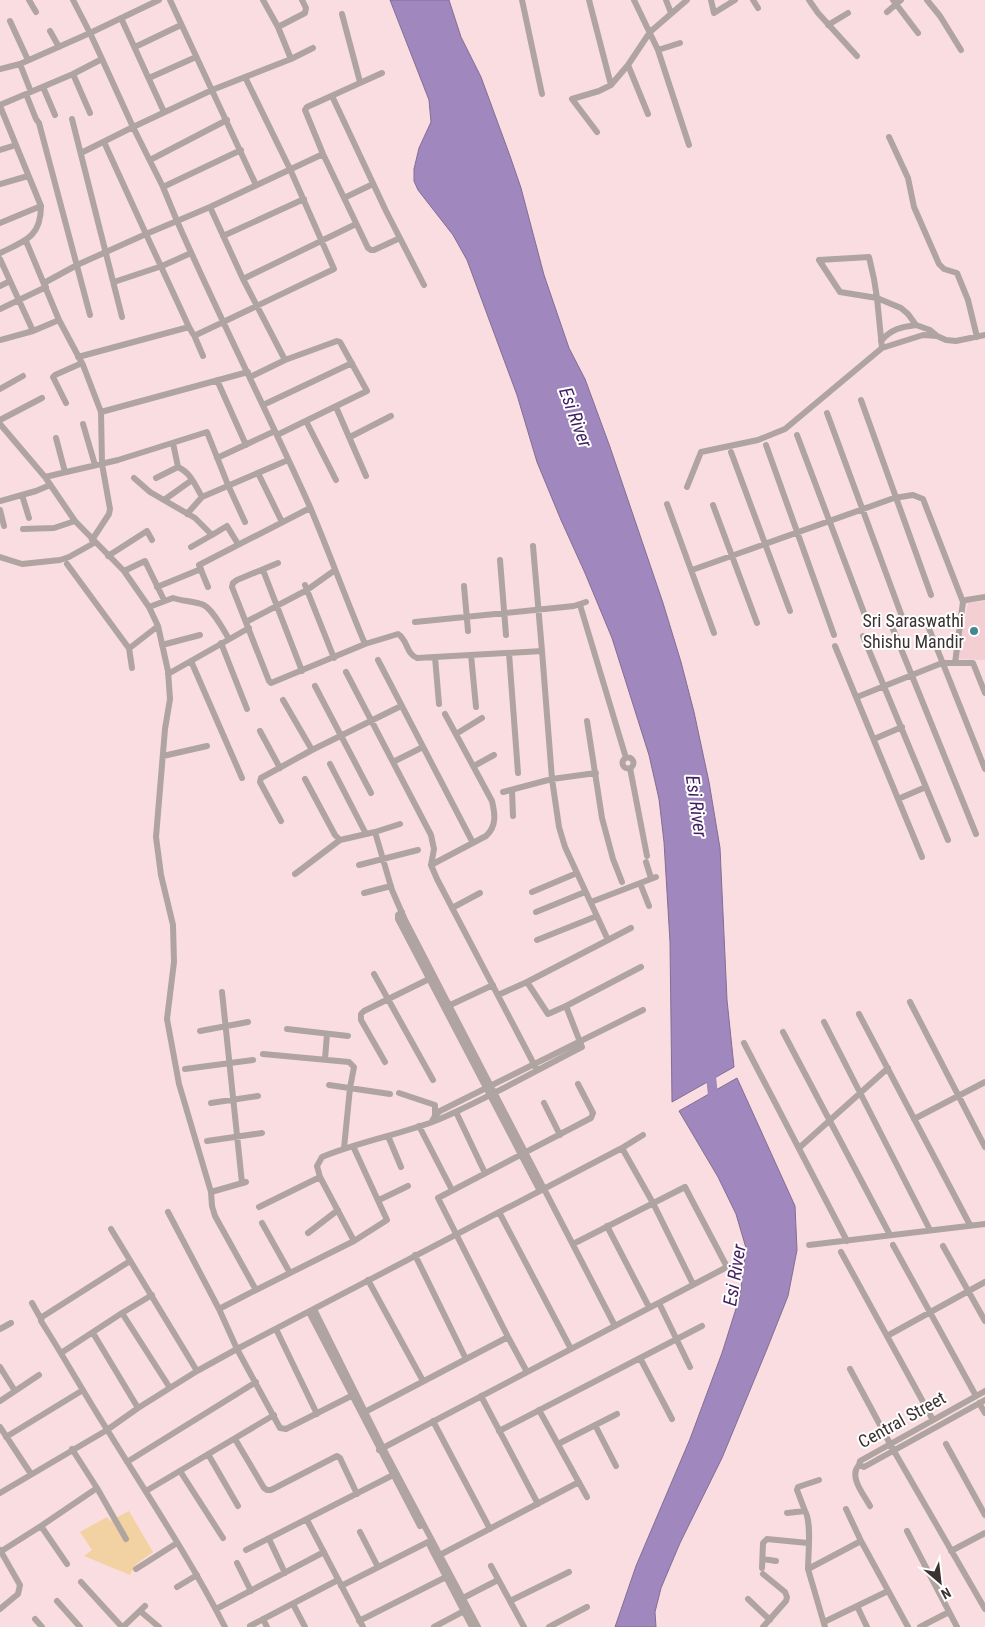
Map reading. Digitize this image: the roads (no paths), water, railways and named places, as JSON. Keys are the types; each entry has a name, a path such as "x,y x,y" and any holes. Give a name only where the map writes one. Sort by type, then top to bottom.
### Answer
{"street":[{"path":"29,0 36,12"},
{"path":"83,0 74,2 163,187 191,253 310,508 365,644"},
{"path":"0,69 20,64 159,0"},
{"path":"170,0 256,184"},
{"path":"263,0 278,27 291,59"},
{"path":"278,27 305,13 306,8 302,0"},
{"path":"522,0 542,94"},
{"path":"589,0 611,85"},
{"path":"666,0 672,13"},
{"path":"597,132 572,99 600,91 611,85 628,65 650,32 687,0"},
{"path":"711,0 714,13 735,0"},
{"path":"753,0 758,8"},
{"path":"927,0 940,16 961,50"},
{"path":"637,1 658,50 689,145"},
{"path":"812,1 828,25 857,56"},
{"path":"887,12 897,1 918,33"},
{"path":"828,25 848,13"},
{"path":"342,14 360,82"},
{"path":"121,18 164,112"},
{"path":"10,21 28,60"},
{"path":"134,48 181,25"},
{"path":"50,31 59,47"},
{"path":"658,50 680,43"},
{"path":"81,153 212,90 314,48"},
{"path":"149,78 196,57"},
{"path":"0,253 26,241 34,235 41,216 41,206 16,145 2,119 0,106 102,59"},
{"path":"20,64 36,119 40,123 90,315"},
{"path":"628,65 648,114"},
{"path":"382,73 307,106 305,110 323,154 356,224 371,250 400,238"},
{"path":"73,74 90,112"},
{"path":"194,335 334,268 304,199 245,77"},
{"path":"42,87 55,115"},
{"path":"332,96 373,184 424,285"},
{"path":"72,119 122,317"},
{"path":"150,160 227,120"},
{"path":"889,136 908,178 914,207 939,264 944,269 955,272 959,278 968,300 977,337"},
{"path":"104,142 204,356"},
{"path":"0,150 16,145"},
{"path":"163,187 240,150"},
{"path":"0,309 77,265 210,207 323,154"},
{"path":"0,184 28,176"},
{"path":"344,198 373,184"},
{"path":"223,236 304,199"},
{"path":"0,223 41,206"},
{"path":"210,207 243,279 285,360"},
{"path":"243,279 356,224"},
{"path":"26,241 59,320 80,360 101,412 99,464"},
{"path":"114,282 162,266 191,253"},
{"path":"882,344 877,298 869,257 820,260 840,292 877,298 901,308 916,325"},
{"path":"0,259 33,331"},
{"path":"0,286 10,281"},
{"path":"0,340 33,331 59,320"},
{"path":"686,487 701,452 758,440 785,429 882,344 887,334 894,329 916,325 930,330 946,340 956,341 985,335"},
{"path":"66,403 53,377 55,375 80,360 189,327"},
{"path":"882,344 923,336 937,336"},
{"path":"101,412 217,380 249,374 337,341 340,342 367,391 306,421 246,444 217,458"},
{"path":"263,405 352,363"},
{"path":"0,388 23,376"},
{"path":"217,380 246,444"},
{"path":"42,398 0,424 44,477 75,521 93,542 124,571 149,607 158,626 168,674 170,699 162,756 156,837 161,876 173,925 174,962 168,1019 178,1084 211,1192 215,1216 256,1290"},
{"path":"861,400 931,595"},
{"path":"336,407 366,476"},
{"path":"827,413 904,622"},
{"path":"350,436 391,416"},
{"path":"306,421 336,480"},
{"path":"0,557 22,564 60,560 93,542 110,509 99,464 83,424"},
{"path":"44,477 99,464 207,432 245,522"},
{"path":"797,435 870,626"},
{"path":"56,438 65,472"},
{"path":"173,443 178,467"},
{"path":"766,445 834,635"},
{"path":"731,452 790,611"},
{"path":"187,514 202,497 288,460"},
{"path":"156,478 178,467 185,470 202,497"},
{"path":"258,473 282,522"},
{"path":"134,478 150,492 195,518 212,535"},
{"path":"164,500 192,480"},
{"path":"0,501 50,485"},
{"path":"22,495 29,518"},
{"path":"692,570 896,498 913,495 922,500 963,602 955,663"},
{"path":"667,504 714,633"},
{"path":"713,505 757,623"},
{"path":"208,587 199,565 310,508"},
{"path":"0,510 4,526"},
{"path":"23,529 49,528 75,521"},
{"path":"191,547 227,526 238,544"},
{"path":"108,556 147,531 152,540"},
{"path":"533,546 540,610 552,779 559,827 565,847 608,940"},
{"path":"500,560 506,635"},
{"path":"124,571 145,561 164,600"},
{"path":"67,564 129,648 132,668"},
{"path":"278,564 233,583 232,587 271,683 365,644 398,634 404,638 413,657 542,651"},
{"path":"157,586 201,569"},
{"path":"263,570 302,671"},
{"path":"168,674 221,643 335,570"},
{"path":"464,586 468,631"},
{"path":"306,588 334,658"},
{"path":"963,602 985,597"},
{"path":"149,607 164,600 175,598 179,601 204,605 222,626 229,638"},
{"path":"415,622 540,610 583,603 626,758 623,765 626,768 630,768 647,859 654,878 591,902"},
{"path":"926,622 985,769"},
{"path":"129,648 158,626"},
{"path":"893,629 976,834"},
{"path":"162,644 200,635"},
{"path":"863,636 948,840"},
{"path":"221,643 247,709"},
{"path":"835,646 922,857"},
{"path":"509,653 518,773"},
{"path":"472,655 476,706"},
{"path":"435,657 439,704"},
{"path":"191,660 242,778"},
{"path":"378,660 473,843"},
{"path":"857,697 942,663 973,663 985,693"},
{"path":"346,672 434,841 432,865 452,908 536,1067"},
{"path":"315,686 371,793"},
{"path":"284,700 312,750"},
{"path":"281,821 260,780 312,750 401,706"},
{"path":"432,865 491,832 494,823 492,801 445,714"},
{"path":"456,734 482,718"},
{"path":"587,721 602,818 622,882"},
{"path":"874,738 902,727"},
{"path":"260,731 280,768"},
{"path":"162,756 207,746"},
{"path":"393,762 423,747"},
{"path":"474,766 494,755"},
{"path":"330,764 366,834"},
{"path":"503,792 552,779 596,773"},
{"path":"305,779 335,835 340,840"},
{"path":"898,799 926,787"},
{"path":"512,790 514,816"},
{"path":"295,874 340,840 400,824"},
{"path":"375,832 391,886 431,978 615,1326"},
{"path":"359,865 418,850"},
{"path":"532,892 577,873"},
{"path":"640,883 649,906"},
{"path":"364,893 391,886"},
{"path":"536,912 585,892"},
{"path":"452,908 480,893"},
{"path":"537,940 597,916"},
{"path":"498,996 631,928"},
{"path":"526,982 548,1014 640,967"},
{"path":"374,974 433,1080"},
{"path":"385,1062 361,1020 361,1014 388,998 431,978"},
{"path":"447,1007 493,985"},
{"path":"211,1192 244,1182 237,1137 222,992"},
{"path":"910,1002 985,1147"},
{"path":"434,1119 440,1111 491,1090 536,1067 582,1047 566,1006"},
{"path":"580,1041 643,1010"},
{"path":"859,1014 970,1226"},
{"path":"200,1031 248,1022"},
{"path":"824,1022 930,1230"},
{"path":"287,1029 348,1036"},
{"path":"783,1032 890,1236"},
{"path":"325,1059 327,1034"},
{"path":"744,1043 847,1241"},
{"path":"264,1054 325,1059 352,1064 354,1067 344,1148"},
{"path":"185,1069 253,1060"},
{"path":"799,1148 888,1068"},
{"path":"914,1119 985,1082"},
{"path":"527,1372 438,1201 439,1197 591,1118 593,1112 578,1084"},
{"path":"329,1085 390,1094"},
{"path":"354,1241 320,1177 317,1166 318,1161 322,1157 344,1148 388,1136 456,1112 491,1090"},
{"path":"400,1093 435,1105 434,1119"},
{"path":"211,1103 258,1096"},
{"path":"544,1103 560,1134"},
{"path":"456,1112 485,1173"},
{"path":"419,1126 452,1190"},
{"path":"207,1141 262,1133"},
{"path":"388,1136 402,1167"},
{"path":"1,1491 106,1430 197,1371 643,1136"},
{"path":"219,1310 354,1241 387,1220 353,1146"},
{"path":"622,1148 653,1203 693,1284"},
{"path":"259,1207 320,1177"},
{"path":"379,1200 408,1186"},
{"path":"381,1449 724,1268 726,1263 687,1188 683,1188 573,1244"},
{"path":"308,1233 338,1210"},
{"path":"168,1212 237,1349 280,1428 286,1429 354,1395"},
{"path":"499,1212 571,1349"},
{"path":"262,1223 290,1273"},
{"path":"809,1245 985,1224"},
{"path":"607,1226 649,1308"},
{"path":"111,1229 197,1371"},
{"path":"893,1245 980,1400 985,1413"},
{"path":"943,1246 985,1321"},
{"path":"841,1252 933,1420"},
{"path":"415,1255 466,1359"},
{"path":"41,1319 130,1261"},
{"path":"368,1280 423,1382"},
{"path":"887,1336 985,1282"},
{"path":"61,1353 152,1295"},
{"path":"32,1303 106,1430 177,1542 225,1627"},
{"path":"658,1303 690,1367"},
{"path":"311,1310 381,1449 478,1627"},
{"path":"122,1313 170,1388"},
{"path":"0,1329 10,1323"},
{"path":"499,1430 702,1326"},
{"path":"276,1329 317,1414"},
{"path":"92,1333 138,1408"},
{"path":"363,1412 508,1337"},
{"path":"640,1358 672,1419"},
{"path":"0,1367 15,1391"},
{"path":"850,1369 890,1444 985,1609"},
{"path":"0,1401 39,1375"},
{"path":"127,1462 256,1382"},
{"path":"6,1437 83,1390"},
{"name":"Central Street","path":"980,1400 957,1407 860,1461 858,1465 864,1467 961,1414 980,1400 985,1391"},
{"path":"481,1396 538,1504"},
{"path":"957,1407 961,1414"},
{"path":"539,1410 587,1497"},
{"path":"558,1444 617,1414"},
{"path":"146,1491 274,1415"},
{"path":"433,1422 490,1529"},
{"path":"595,1425 616,1466"},
{"path":"0,1427 31,1474"},
{"path":"234,1439 267,1490 271,1490 337,1456 340,1458 357,1494"},
{"path":"946,1444 985,1515"},
{"path":"72,1449 126,1539"},
{"path":"381,1449 392,1475 428,1542 438,1556 446,1577 472,1627"},
{"path":"208,1454 238,1506"},
{"path":"858,1465 854,1473 870,1506"},
{"path":"180,1471 223,1538"},
{"path":"246,1550 392,1475"},
{"path":"819,1480 798,1487 797,1490 808,1517 808,1569 825,1624 888,1591"},
{"path":"438,1556 579,1482"},
{"path":"0,1609 18,1594 20,1585 0,1551 42,1526 97,1488"},
{"path":"846,1509 861,1542 908,1627"},
{"path":"787,1513 804,1511"},
{"path":"307,1520 361,1624 446,1577"},
{"path":"42,1526 67,1564"},
{"path":"907,1531 957,1627"},
{"path":"360,1532 378,1567"},
{"path":"952,1551 985,1533"},
{"path":"269,1539 286,1573"},
{"path":"763,1627 786,1602 787,1597 785,1592 762,1571 763,1544 767,1539 808,1543"},
{"path":"136,1569 177,1542"},
{"path":"250,1626 428,1542"},
{"path":"808,1569 861,1542"},
{"path":"216,1609 324,1552"},
{"path":"763,1559 776,1561"},
{"path":"237,1563 251,1590"},
{"path":"491,1566 524,1627"},
{"path":"510,1601 569,1572"},
{"path":"177,1587 196,1575"},
{"path":"463,1598 498,1580"},
{"path":"81,1582 122,1627 142,1608 159,1627"},
{"path":"748,1599 770,1620"},
{"path":"57,1601 80,1627"},
{"path":"294,1604 306,1627"},
{"path":"857,1606 867,1627"},
{"path":"549,1627 587,1607"},
{"path":"434,1627 464,1611"},
{"path":"920,1627 949,1612"},
{"path":"35,1619 42,1627"},
{"path":"263,1620 267,1627"}],"water":[{"path":"390,0 449,0 461,37 481,77 510,156 521,188 544,275 569,348 585,379 610,447 663,603 694,712 709,782 720,848 727,1000 734,1067 672,1102 670,942 664,842 659,799 649,755 612,638 537,462 517,395 467,260 453,235 418,190 414,181 414,169 419,148 431,122 429,100"},
{"path":"737,1078 795,1206 797,1250 788,1296 722,1458 680,1543 661,1588 655,1612 656,1627 615,1627 636,1566 690,1439 722,1353 740,1296 746,1248 736,1214 718,1177 679,1111"}],"waterway":[{"name":"Esi River","path":"710,1067 714,1105"}],"place":[{"name":"Sri Saraswathi Shishu Mandir","path":"974,631"}]}
